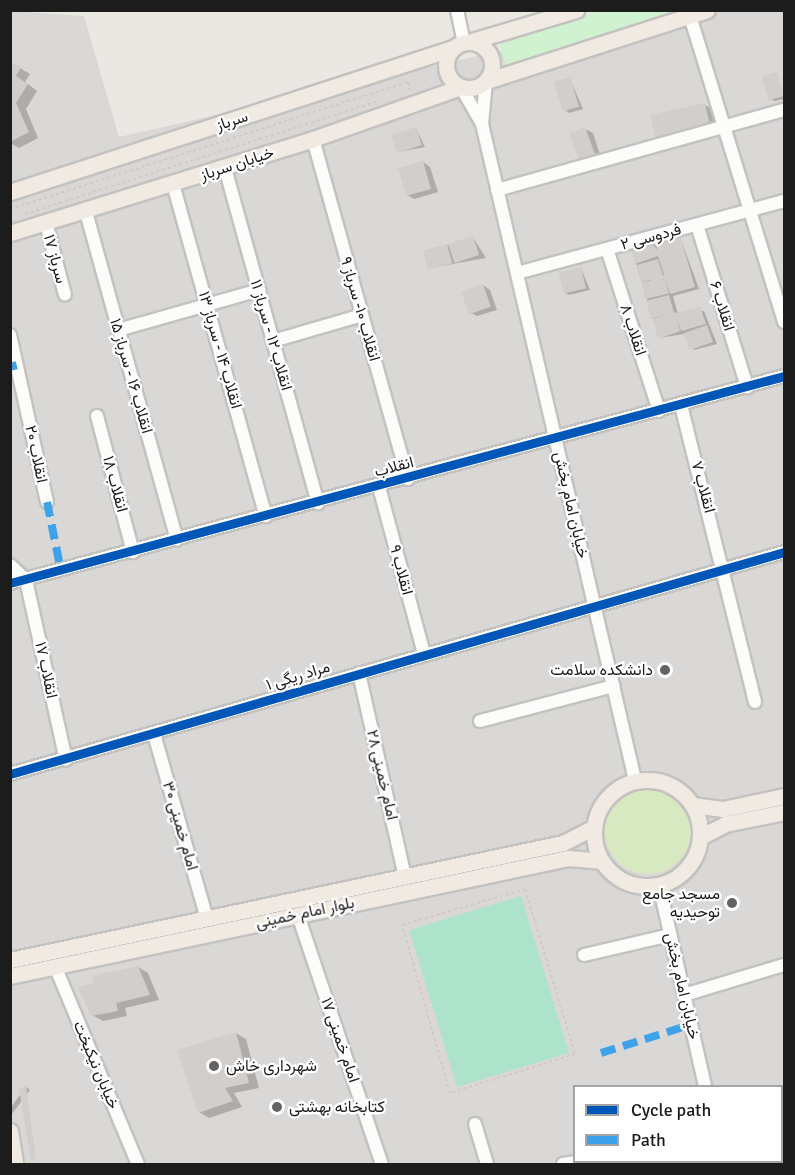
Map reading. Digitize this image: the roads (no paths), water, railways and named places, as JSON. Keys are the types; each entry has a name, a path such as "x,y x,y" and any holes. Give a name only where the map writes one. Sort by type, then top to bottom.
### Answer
{"main road":[{"name":"سرباز","path":"10,192 463,44 576,10"},
{"path":"486,81 492,68 490,53 463,44 445,65 451,81 461,87 486,81 707,10"},
{"name":"خیابان سرباز","path":"10,233 86,212 313,140 461,87"},
{"path":"693,805 700,837 687,868 659,885 625,882 600,861 593,828 606,797 635,780 668,783 693,805 723,809 784,796"},
{"path":"700,837 725,824 784,812"},
{"name":"بلوار امام خمینی","path":"10,960 563,843 593,828"},
{"name":"بلوار امام خمینی","path":"10,976 568,858 600,861"},
{"path":"10,1131 15,1164"}],"street":[{"path":"457,10 463,44"},
{"path":"690,16 752,210 784,322"},
{"path":"482,124 486,81"},
{"path":"461,87 482,124"},
{"path":"497,190 784,110"},
{"name":"خیابان امام بخش","path":"482,124 635,780"},
{"name":"انقلاب ۱۰- سرباز ۹","path":"313,140 408,479"},
{"name":"انقلاب ۱۲ - سرباز ۱۱","path":"225,168 318,503"},
{"name":"انقلاب ۱۴ - سرباز ۱۳","path":"173,184 266,516"},
{"name":"فردوسی ۲","path":"517,273 784,201"},
{"name":"انقلاب ۱۶ - سرباز ۱۵","path":"86,212 177,540"},
{"name":"سرباز ۱۷","path":"46,223 65,295"},
{"name":"انقلاب ۶","path":"697,225 747,387"},
{"name":"انقلاب ۸","path":"607,249 659,411"},
{"path":"118,330 258,290"},
{"path":"273,341 362,315"},
{"name":"انقلاب ۲۰","path":"10,335 46,502"},
{"name":"انقلاب","path":"10,583 379,487 784,376"},
{"name":"انقلاب ۷","path":"681,405 724,568 754,702"},
{"name":"انقلاب ۱۸","path":"97,416 133,552"},
{"name":"انقلاب ۹","path":"379,487 424,654"},
{"name":"مراد ریگی ۱","path":"10,774 66,760 594,604 784,552"},
{"path":"10,565 27,580"},
{"name":"انقلاب ۱۷","path":"27,580 66,760"},
{"name":"امام خمینی ۲۸","path":"359,673 405,877"},
{"path":"480,722 613,686"},
{"name":"امام خمینی ۳۰","path":"154,734 207,919"},
{"name":"خیابان امام بخش","path":"659,885 705,1085"},
{"name":"امام خمینی ۱۷","path":"298,915 382,1164"},
{"path":"584,956 670,935"},
{"path":"684,995 784,965"},
{"name":"خیابان نیکبخت","path":"55,966 138,1164"},
{"path":"475,1124 487,1164"}],"place":[{"name":"دانشکده سلامت","path":"665,670"},
{"name":"مسجد جامع توحیدیه","path":"732,903"},
{"name":"شهرداری خاش","path":"214,1066"},
{"name":"کتابخانه بهشتی","path":"277,1107"}]}
